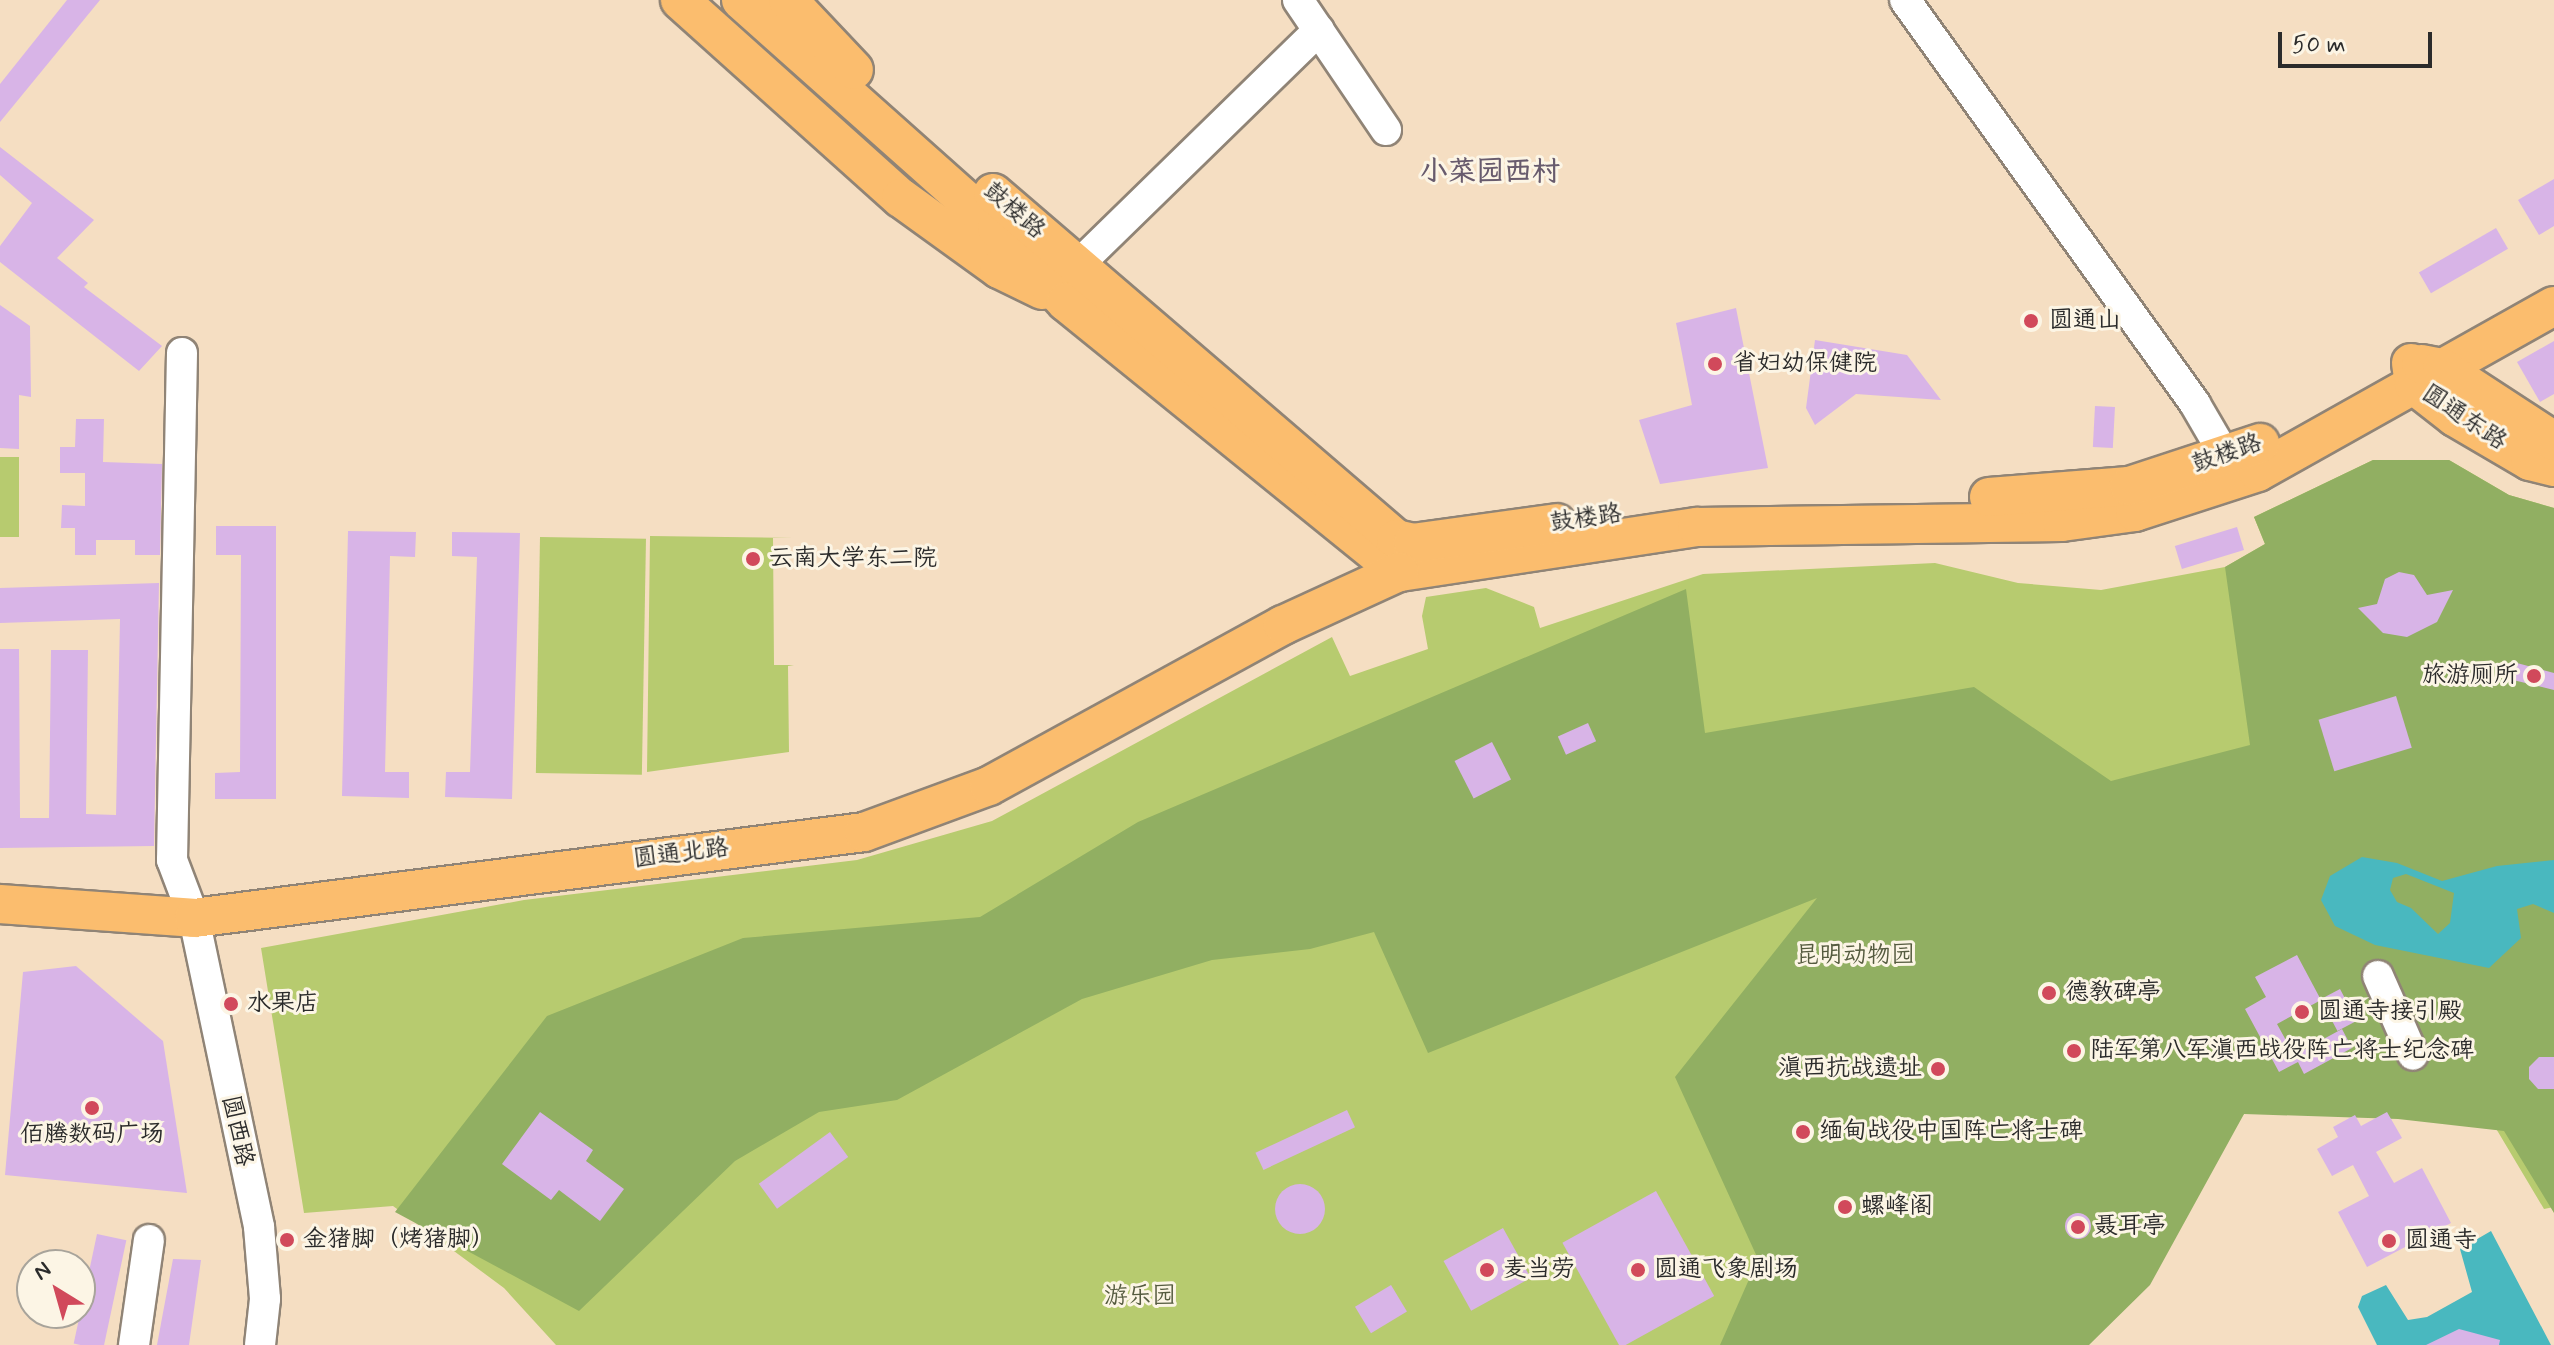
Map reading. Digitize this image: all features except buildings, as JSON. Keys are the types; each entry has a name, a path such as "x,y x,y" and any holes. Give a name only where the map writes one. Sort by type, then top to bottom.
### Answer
{"main road":[{"path":"680,0 901,198 999,269 1066,302"},
{"path":"713,0 895,163 1066,302"},
{"name":"鼓楼路","path":"741,0 997,228 1066,302 1387,550 1697,527 2062,522 2135,512 2258,472 2422,372 2554,281"},
{"name":"鼓楼路","path":"770,0 1336,492 1387,550"},
{"path":"788,0 858,74"},
{"path":"801,0 858,74"},
{"name":"鼓楼路","path":"1387,550 1696,504 2056,495 2129,486 2226,457 2281,435 2422,372 2554,306"},
{"name":"圆通东路","path":"2422,372 2554,441"},
{"name":"圆通东路","path":"2422,372 2455,417 2530,461 2554,467"},
{"path":"1314,611 1343,579 1387,550"},
{"name":"圆通北路","path":"0,904 194,918 864,832 989,786 1314,611 1387,550"}],"street":[{"path":"1298,0 1386,130"},
{"path":"1905,0 2195,404 2226,457"},
{"path":"1077,266 1319,30"},
{"name":"圆西路","path":"182,353 170,792 172,860 194,918 259,1227 265,1299 260,1345"},
{"path":"2378,976 2413,1055"},
{"path":"134,1345 149,1240"}],"green space":[{"path":"0,457 19,457 19,537 0,537"},
{"name":"昆明动物园","path":"2373,460 2449,460 2509,495 2554,508 2554,1207 2544,1209 2479,1100 2244,1114 2074,1345 556,1345 504,1288 393,1206 304,1213 261,948 524,900 857,860 992,821 1332,637 1350,676 1428,649 1422,616 1426,597 1486,588 1534,607 1540,628 1703,574 1935,563 2018,583 2101,590 2225,567 2265,544 2254,517"},
{"path":"2373,460 2449,460 2509,495 2554,508 2554,1213 2504,1131 2398,1119 2244,1114 2150,1285 2089,1345 1720,1345 1758,1259 1675,1077 1817,898 1428,1053 1374,932 1310,949 1212,960 1082,999 897,1100 819,1112 735,1161 579,1311 395,1212 547,1016 743,938 980,917 1138,822 1686,589 1705,733 1974,687 2111,781 2250,745 2225,567 2265,544 2254,517"},
{"path":"650,536 793,538 773,538 774,665 794,665 788,666 789,752 647,772"},
{"path":"540,537 646,539 642,775 536,773"}],"water":[{"path":"2362,857 2397,863 2442,881 2497,866 2554,860 2554,913 2533,904 2517,909 2521,938 2489,968 2375,945 2335,926 2321,900 2330,876","holes":["2406,874 2454,893 2450,923 2438,934 2411,908 2397,902 2390,890 2393,878"]},
{"path":"2491,1231 2551,1345 2377,1345 2358,1307 2362,1296 2386,1285 2408,1320 2427,1317 2472,1292 2460,1249"}],"place":[{"name":"圆通山","path":"2031,321"},
{"name":"省妇幼保健院","path":"1715,364"},
{"name":"云南大学东二院","path":"753,559"},
{"name":"旅游厕所","path":"2534,676"},
{"name":"德教碑亭","path":"2049,993"},
{"name":"水果店","path":"231,1004"},
{"name":"圆通寺接引殿","path":"2302,1012"},
{"name":"陆军第八军滇西战役阵亡将士纪念碑","path":"2074,1051"},
{"name":"滇西抗战遗址","path":"1938,1069"},
{"name":"佰腾数码广场","path":"92,1108"},
{"name":"缅甸战役中国阵亡将士碑","path":"1803,1132"},
{"name":"螺峰阁","path":"1845,1207"},
{"name":"聂耳亭","path":"2078,1227"},
{"name":"金猪脚（烤猪脚）","path":"287,1240"},
{"name":"圆通寺","path":"2389,1241"},
{"name":"麦当劳","path":"1487,1270"},
{"name":"圆通飞象剧场","path":"1638,1270"}],"district":[{"name":"小菜园西村","path":"1490,173"}],"park label":[{"name":"游乐园","path":"1140,1297"}]}
